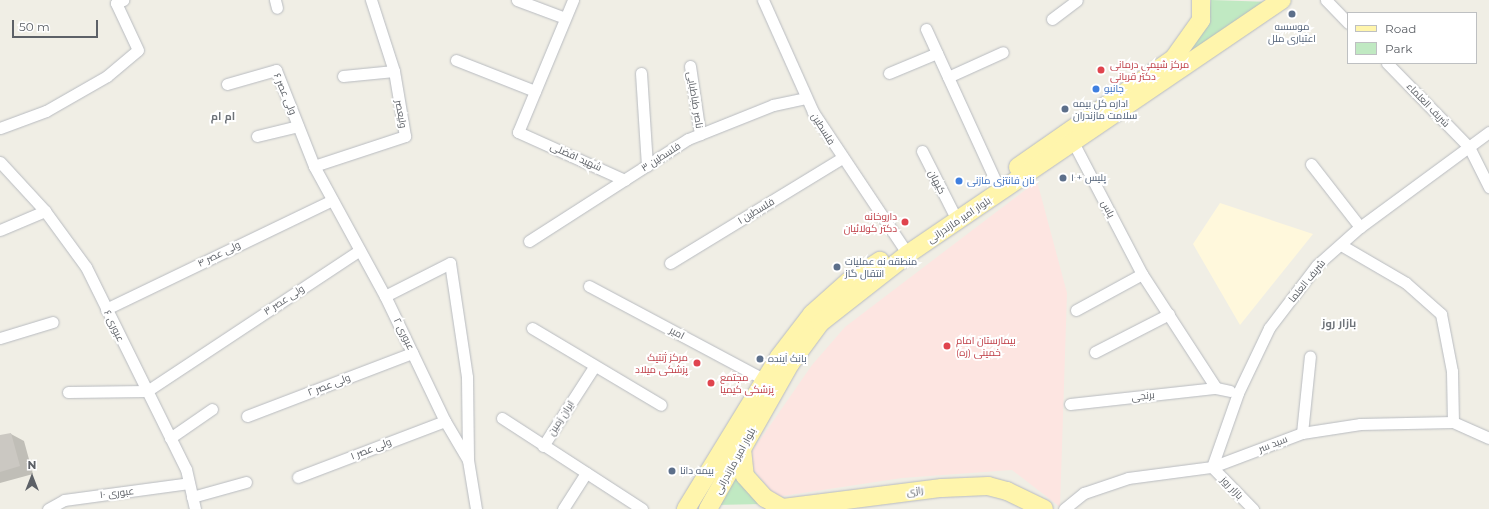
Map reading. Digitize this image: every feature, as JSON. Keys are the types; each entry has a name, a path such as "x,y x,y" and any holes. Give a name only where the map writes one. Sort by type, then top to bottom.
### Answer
{"main road":[{"name":"بلوار امیر مازندرانی","path":"686,509 765,380 812,314 849,281 903,247 1174,58 1201,20 1202,0"},
{"name":"بلوار امیر مازندرانی","path":"708,509 790,364 820,323 908,254 1074,144 1282,0"},
{"name":"رازی","path":"742,449 745,476 765,498 788,508 854,504 942,488 988,486 1007,491 1044,509"}],"street":[{"name":"ولیعصر","path":"314,166 405,136 394,71 371,0"},
{"path":"517,0 566,18"},
{"path":"456,60 535,91 573,0"},
{"name":"فلسطین","path":"763,0 805,98 842,158 903,247"},
{"path":"1052,19 1077,0"},
{"path":"1326,0 1347,22"},
{"path":"0,128 46,111 107,76 138,50 120,2"},
{"path":"926,29 996,182"},
{"path":"948,78 1003,52"},
{"path":"889,72 937,53"},
{"name":"شریف العلماء","path":"1388,64 1468,147 1489,187"},
{"name":"ناصر طباطبایی","path":"690,66 700,134"},
{"name":"ولی عصر ۶","path":"227,84 276,70 314,166"},
{"path":"343,76 394,71"},
{"path":"641,73 647,166"},
{"name":"شهید افضلی","path":"535,91 518,132 625,180"},
{"name":"فلسطین ۳","path":"529,241 700,134 773,105 805,98"},
{"path":"257,136 298,126"},
{"name":"شریف العلما","path":"1212,467 1238,393 1269,328 1317,265 1360,227 1489,132"},
{"name":"یاس","path":"1074,144 1142,274 1216,388"},
{"name":"کیهان","path":"922,151 953,212"},
{"name":"فلسطین ۱","path":"670,263 842,158"},
{"name":"عبوری ۶","path":"0,162 45,211 86,267 170,438 189,483 195,509"},
{"path":"1311,164 1360,227"},
{"name":"عبوری ۲","path":"314,166 385,296 445,421 468,460 476,509"},
{"name":"ولی عصر ۴","path":"106,309 332,200"},
{"path":"0,230 45,211"},
{"path":"1341,245 1406,283 1441,314 1452,371 1453,422"},
{"name":"ولی عصر ۳","path":"147,391 208,349 360,250"},
{"path":"385,296 450,263 466,376 468,460"},
{"path":"1076,310 1142,274"},
{"name":"امیر","path":"589,286 765,380"},
{"path":"1095,352 1169,314"},
{"path":"0,338 53,322"},
{"path":"532,328 594,367 661,405"},
{"name":"ولی عصر ۲","path":"247,416 412,353"},
{"path":"1302,433 1310,356"},
{"name":"ایران زمین","path":"594,367 543,446 642,509"},
{"name":"برنجی","path":"1070,404 1216,388 1230,391"},
{"path":"68,392 147,391"},
{"path":"170,438 212,409"},
{"path":"502,418 543,446"},
{"name":"ولی عصر ۱","path":"298,477 445,421"},
{"name":"سید سر","path":"1064,509 1084,493 1128,478 1212,467 1302,433 1360,424 1453,422 1489,438"},
{"name":"بازار روز","path":"1212,467 1253,509"},
{"path":"563,509 586,473"},
{"path":"192,497 246,482"},
{"name":"عبوری ۱۰","path":"48,509 64,500 189,483"}],"shaded area":[{"name":"بیمارستان امام خمینی (ره)","path":"1037,181 1067,293 1060,507 1012,470 902,478 776,497 746,460 812,365 845,327"},
{"path":"1220,203 1313,234 1240,325 1193,244"}],"green space":[{"path":"1211,0 1273,2 843,300 820,320 793,356 739,449 731,453 729,443 783,355 814,315 856,280 1174,64 1193,46 1208,23"},
{"path":"737,465 768,504 714,505"}],"building":[{"path":"11,433 20,466 0,472 0,435"}],"place":[{"name":"موسسه اعتباری ملل","path":"1292,14"},
{"name":"مرکز شیمی درمانی دکتر قربانی","path":"1101,70"},
{"name":"جانبو","path":"1096,89"},
{"name":"اداره کل بیمه سلامت مازندران","path":"1065,109"},
{"name":"پلیس +١٠","path":"1063,178"},
{"name":"نان فانتزی مازنی","path":"959,181"},
{"name":"داروخانه دکتر کولائیان","path":"905,222"},
{"name":"منطقه نه عملیات انتقال گاز","path":"837,267"},
{"name":"بیمارستان امام خمینی (ره)","path":"947,346"},
{"name":"بانک آینده","path":"760,359"},
{"name":"مرکز ژنتیک پزشکی میلاد","path":"697,363"},
{"name":"مجتمع پزشکی کیمیا","path":"711,383"},
{"name":"بیمه دانا","path":"672,471"}],"district":[{"name":"ام ام","path":"223,116"},
{"name":"بازار روز","path":"1339,323"}]}
